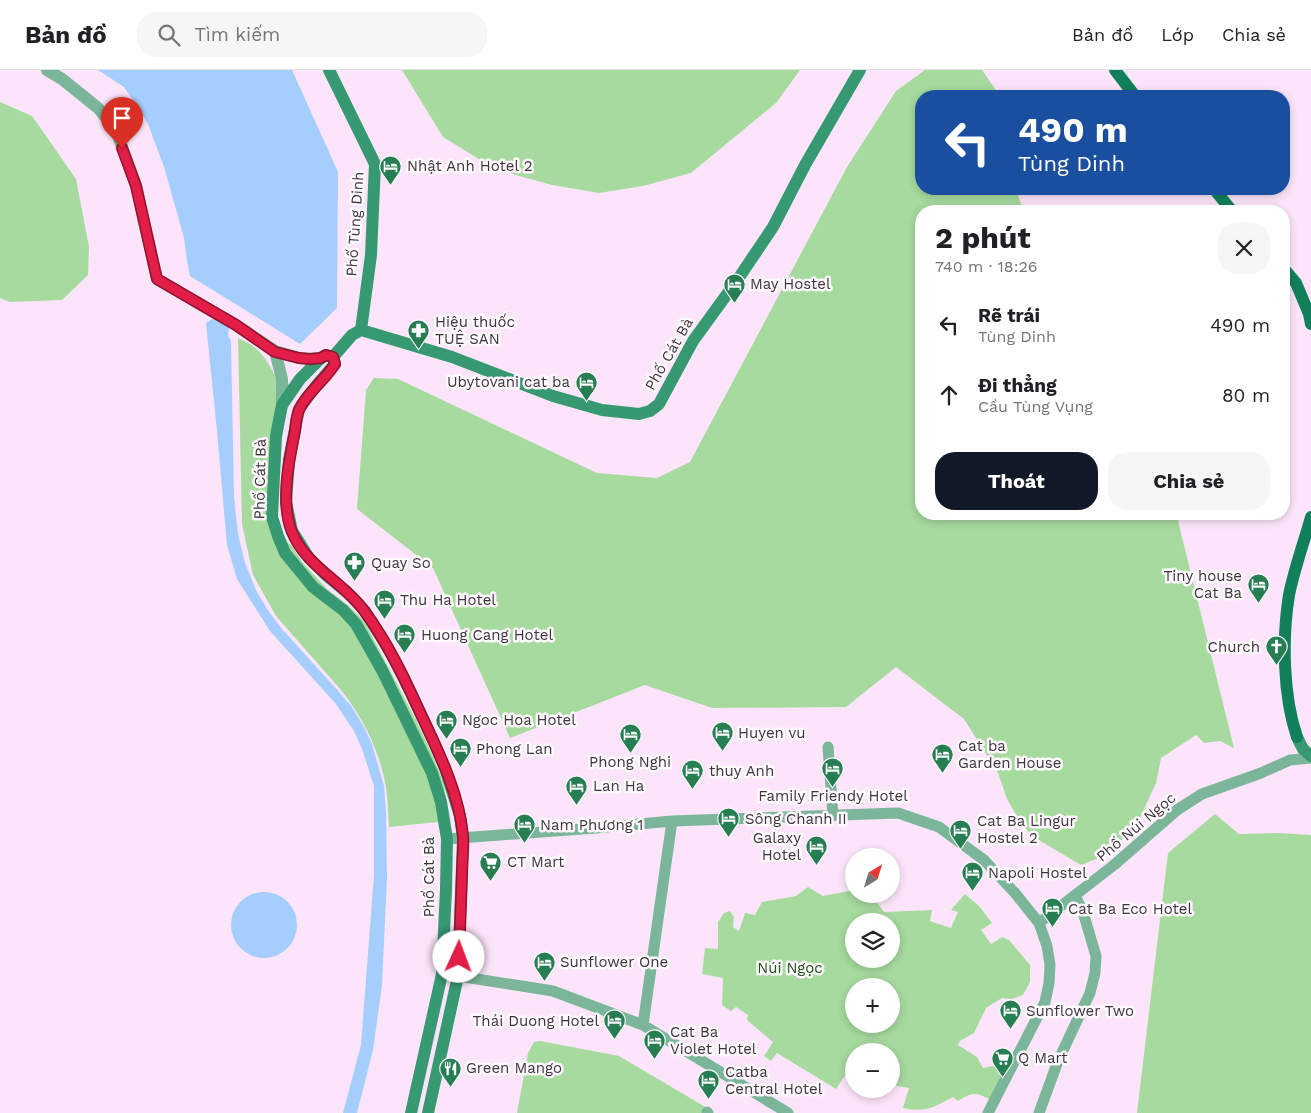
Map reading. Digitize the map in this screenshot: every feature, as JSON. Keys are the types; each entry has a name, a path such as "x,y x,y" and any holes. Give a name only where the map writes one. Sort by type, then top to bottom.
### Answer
{"main road":[{"name":"Phố Tùng Dinh","path":"329,70 375,164 371,255 361,330"},
{"name":"Phố Cát Bà","path":"411,1113 442,974 447,839 441,802 432,773 382,670 356,624 343,610 313,587 285,553 278,536 272,517 276,436 282,405 300,379 352,335 361,330 452,357 554,396 602,410 639,414 650,411 659,404 693,341 738,280 773,227 805,165 860,70"},
{"path":"1115,70 1130,90"},
{"path":"1219,195 1227,205"},
{"path":"1290,276 1296,283 1309,314 1311,324"},
{"name":"Phố Cát Bà","path":"327,357 335,364 299,409 289,460 286,502 292,532 309,558 365,611 388,648 445,768 460,816 463,838 458,976 428,1113"},
{"path":"282,405 299,409"},
{"path":"1311,517 1289,595 1285,638 1285,678 1292,723 1303,748 1311,757"},
{"path":"278,536 292,532"},
{"path":"382,670 396,663"}],"street":[{"path":"47,70 62,79 98,108 116,130 136,186 157,279 212,310 275,352 299,358 327,357"},
{"path":"275,352 282,378 282,405"},
{"path":"1290,760 1297,737"},
{"path":"828,748 833,816"},
{"name":"Phố Núi Ngọc","path":"1039,923 1114,865 1177,810 1202,794 1261,773 1290,760 1311,757"},
{"path":"447,839 672,821 898,813 940,828 984,860 1016,893 1039,923 1048,946 1050,964 1049,984 1045,1002 988,1113"},
{"path":"643,1025 672,821"},
{"path":"1039,1113 1058,1061 1090,993 1094,973 1096,956 1083,912 1075,895"},
{"path":"442,974 553,991 643,1025 788,1113"}],"green space":[{"path":"402,70 800,70 777,102 691,173 643,186 599,193 552,185 495,169 443,137"},
{"path":"925,70 982,70 996,90 915,90 915,195 1017,195 1022,205 915,205 915,520 1179,520 1234,748 1220,741 1204,743 1196,735 1161,758 1156,783 1133,829 1104,856 1081,865 1032,836 1019,820 1007,799 998,773 964,719 896,667 846,707 712,708 645,685 510,738 433,568 357,509 366,390 374,378 398,379 597,473 657,478 690,462 847,167 896,91"},
{"path":"0,102 32,116 76,179 89,247 88,275 62,300 10,302 0,298"},
{"path":"238,338 257,349 269,364 276,378 289,384 270,530 291,545 303,563 327,589 349,606 364,621 433,756 444,784 449,821 389,827 387,793 380,762 364,724 341,690 276,616 253,575 242,524"},
{"path":"1215,814 1239,834 1278,833 1311,835 1311,1113 1137,1113 1168,853"},
{"name":"Núi Ngọc","path":"808,887 823,896 845,892 845,903 878,903 884,912 932,910 930,921 951,928 958,912 951,910 965,894 979,906 992,923 981,930 991,944 1002,937 1009,940 1030,965 1030,982 1023,995 1012,999 1002,998 986,1008 974,1033 960,1041 958,1045 977,1057 983,1068 992,1066 1004,1070 991,1100 974,1094 958,1101 953,1097 924,1109 903,1108 909,1088 900,1086 900,1043 845,1043 845,1076 836,1089 777,1053 771,1061 764,1056 773,1042 747,1020 748,1015 736,1007 731,1011 722,1005 723,978 702,974 705,948 718,949 718,922 724,913 730,911 734,917 733,927 739,931 745,913 755,915 762,902 796,896"},
{"path":"540,1041 619,1056 713,1113 517,1113 528,1053 534,1042"}],"water":[{"path":"98,70 292,70 338,172 337,308 300,344 190,276 184,238 164,167 148,124 124,87"},
{"path":"214,318 229,328 228,335 231,341 234,497 238,534 245,563 256,590 267,609 282,629 352,707 372,744 384,786 387,878 382,985 373,1050 357,1113 343,1113 361,1045 374,875 374,786 354,731 336,704 270,631 237,579 227,545 206,323"},
{"path":"258,892 270,892 282,897 292,907 297,919 295,938 282,953 270,958 258,958 246,953 236,943 231,931 231,919 236,907 246,897"}],"place":[{"name":"Nhật Anh Hotel 2","path":"391,185"},
{"name":"May Hostel","path":"734,303"},
{"name":"Hiệu thuốc TUỆ SAN","path":"419,350"},
{"name":"Ubytovani cat ba","path":"586,401"},
{"name":"Quay So","path":"355,582"},
{"name":"Tiny house Cat Ba","path":"1258,604"},
{"name":"Thu Ha Hotel","path":"384,619"},
{"name":"Huong Cang Hotel","path":"405,654"},
{"name":"Church","path":"1276,666"},
{"name":"Ngoc Hoa Hotel","path":"446,739"},
{"name":"Huyen vu","path":"722,752"},
{"name":"Phong Nghi","path":"630,753"},
{"name":"Phong Lan","path":"460,768"},
{"name":"Cat ba Garden House","path":"942,774"},
{"name":"Family Friendy Hotel","path":"833,787"},
{"name":"thuy Anh","path":"693,790"},
{"name":"Lan Ha","path":"577,805"},
{"name":"Sông Chanh II","path":"729,838"},
{"name":"Nam Phương 1","path":"524,844"},
{"name":"Cat Ba Lingur Hostel 2","path":"961,849"},
{"name":"Galaxy Hotel","path":"817,866"},
{"name":"CT Mart","path":"491,881"},
{"name":"Napoli Hostel","path":"972,892"},
{"name":"Cat Ba Eco Hotel","path":"1052,928"},
{"name":"Sunflower One","path":"544,981"},
{"name":"Sunflower Two","path":"1010,1030"},
{"name":"Thái Duong Hotel","path":"615,1040"},
{"name":"Cat Ba Violet Hotel","path":"654,1060"},
{"name":"Q Mart","path":"1002,1077"},
{"name":"Green Mango","path":"450,1087"},
{"name":"Catba Central Hotel","path":"709,1100"}],"route":[{"path":"122,148 136,186 157,279 212,310 275,352 310,359 321,358 326,355 333,357 335,364 299,409 289,460 286,502 288,514 292,532 309,558 365,611 388,648 403,676 445,768 456,800 463,838 459,957"}]}
